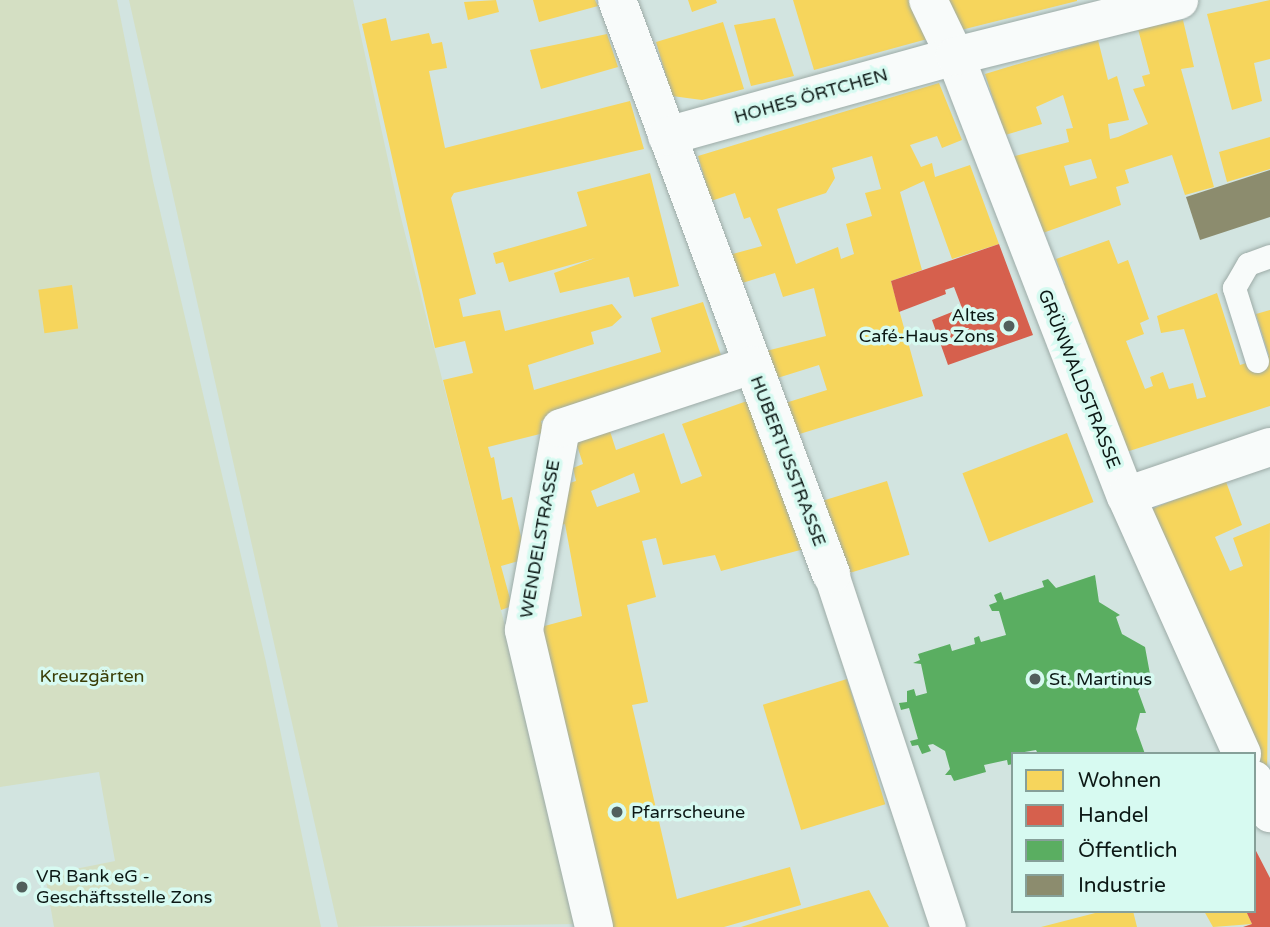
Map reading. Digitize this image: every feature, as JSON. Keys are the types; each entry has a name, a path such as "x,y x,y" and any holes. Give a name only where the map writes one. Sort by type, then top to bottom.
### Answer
{"street":[{"name":"HUBERTUSSTRASSE","path":"617,0 831,574 948,927"},
{"name":"GRÜNWALDSTRASSE","path":"928,0 955,56 1126,496 1241,752"},
{"name":"HOHES ÖRTCHEN","path":"667,136 955,56 1180,0"},
{"name":"WENDELSTRASSE","path":"594,927 524,631 561,428 752,365"},
{"path":"1126,496 1270,447"},
{"path":"1256,784 1270,813"}],"lane":[{"path":"1257,360 1234,288 1248,264 1270,256"}],"green space":[{"name":"Kreuzgärten","path":"0,0 117,0 153,181 266,662 321,927 54,927 45,875 115,861 99,772 0,787"},
{"path":"129,0 353,0 399,210 581,924 338,927"}],"building: Wohnen":[{"path":"496,0 499,12 468,20 464,2"},
{"path":"533,0 595,0 598,6 539,22"},
{"path":"688,0 716,0 717,3 692,12"},
{"path":"793,0 918,0 931,38 814,70"},
{"path":"941,0 1077,0 1077,1 949,33"},
{"path":"1270,0 1270,59 1254,63 1262,101 1232,110 1207,14"},
{"path":"386,18 391,41 429,33 432,44 442,42 447,68 429,71 445,148 630,101 644,149 454,193 451,198 476,294 459,299 463,317 500,310 505,331 612,304 622,317 612,326 591,332 594,344 528,365 534,390 661,352 651,318 703,302 724,364 541,421 544,433 488,447 491,458 494,457 502,500 512,497 526,559 501,566 512,606 501,610 443,380 473,373 465,341 435,348 362,24"},
{"path":"775,18 794,76 751,86 734,25"},
{"path":"1183,20 1194,67 1181,69 1214,187 1185,195 1172,155 1125,170 1129,183 1116,187 1121,205 1040,234 1011,157 1069,142 1066,129 1073,128 1063,95 1036,107 1042,124 1005,135 985,74 1098,40 1108,80 1117,76 1129,120 1108,124 1110,139 1118,137 1148,124 1133,89 1145,86 1142,76 1150,74 1138,29","holes":["1091,159 1097,178 1070,186 1064,166"]},
{"path":"723,22 744,89 702,100 672,96 656,42"},
{"path":"607,34 618,67 541,89 530,50"},
{"path":"939,83 962,140 942,148 937,136 910,145 921,167 932,163 935,177 970,165 999,244 952,259 924,181 900,192 922,270 891,281 923,396 793,436 782,404 827,390 819,365 771,380 762,352 826,336 814,288 783,297 775,273 739,284 729,255 762,246 750,217 744,219 735,193 711,201 698,156","holes":["872,156 881,189 865,193 872,216 846,224 854,254 841,259 838,247 796,264 777,209 826,193 835,178 832,168"]},
{"path":"1270,137 1270,169 1227,182 1219,152"},
{"path":"650,173 679,286 634,297 629,277 560,293 554,273 595,258 509,282 503,262 496,264 493,253 587,226 577,192"},
{"path":"1109,240 1118,264 1128,260 1149,319 1140,323 1144,334 1126,341 1145,389 1153,386 1150,377 1163,372 1169,389 1193,383 1197,399 1206,397 1184,329 1161,333 1157,316 1217,293 1240,365 1269,356 1256,314 1270,310 1270,406 1123,453 1060,286 1065,283 1056,259"},
{"path":"72,285 78,329 44,333 38,290"},
{"path":"747,401 804,549 721,571 715,555 663,565 656,538 642,541 656,597 627,605 648,702 632,705 677,899 790,867 801,905 724,927 603,927 537,628 582,616 565,524 553,528 560,486 576,481 573,468 583,464 574,436 608,425 616,450 664,433 681,484 702,476 682,424","holes":["634,473 640,492 597,507 591,491"]},
{"path":"1067,433 1094,502 989,542 962,473"},
{"path":"1225,479 1242,525 1215,537 1230,571 1243,566 1233,538 1270,523 1267,780 1256,752 1147,511"},
{"path":"887,481 910,555 839,576 816,503"},
{"path":"847,679 885,804 801,830 763,705"},
{"path":"869,890 889,927 741,927 766,919"},
{"path":"1095,913 1134,913 1137,927 1041,927"},
{"path":"1205,913 1247,913 1252,924 1213,927"}],"building: Handel":[{"path":"999,244 1033,335 948,365 932,320 962,308 954,287 945,290 946,294 899,312 891,281"},
{"path":"1256,851 1270,878 1270,927 1243,927 1252,924 1247,913 1256,913"}],"building: Öffentlich":[{"name":"St. Martinus","path":"1095,575 1099,602 1120,615 1116,617 1122,634 1145,647 1150,674 1138,691 1146,713 1140,713 1136,729 1144,752 1011,752 1011,764 1008,765 1007,760 984,765 986,772 954,781 951,775 945,775 950,769 945,751 933,744 928,745 931,751 922,754 918,745 912,746 910,741 918,739 909,708 901,710 899,703 907,702 907,691 914,689 916,696 927,693 921,664 913,663 920,660 918,654 950,644 952,651 975,644 974,638 979,636 981,642 1006,635 999,611 992,611 989,605 997,602 994,595 1001,592 1004,600 1044,587 1042,581 1048,579 1056,588"}],"building: Industrie":[{"path":"1270,170 1270,217 1200,240 1186,197"}],"place":[{"name":"Altes Café-Haus Zons","path":"1009,326"},
{"name":"St. Martinus","path":"1035,679"},
{"name":"Pfarrscheune","path":"617,812"},
{"name":"VR Bank eG - Geschäftsstelle Zons","path":"22,887"}]}
